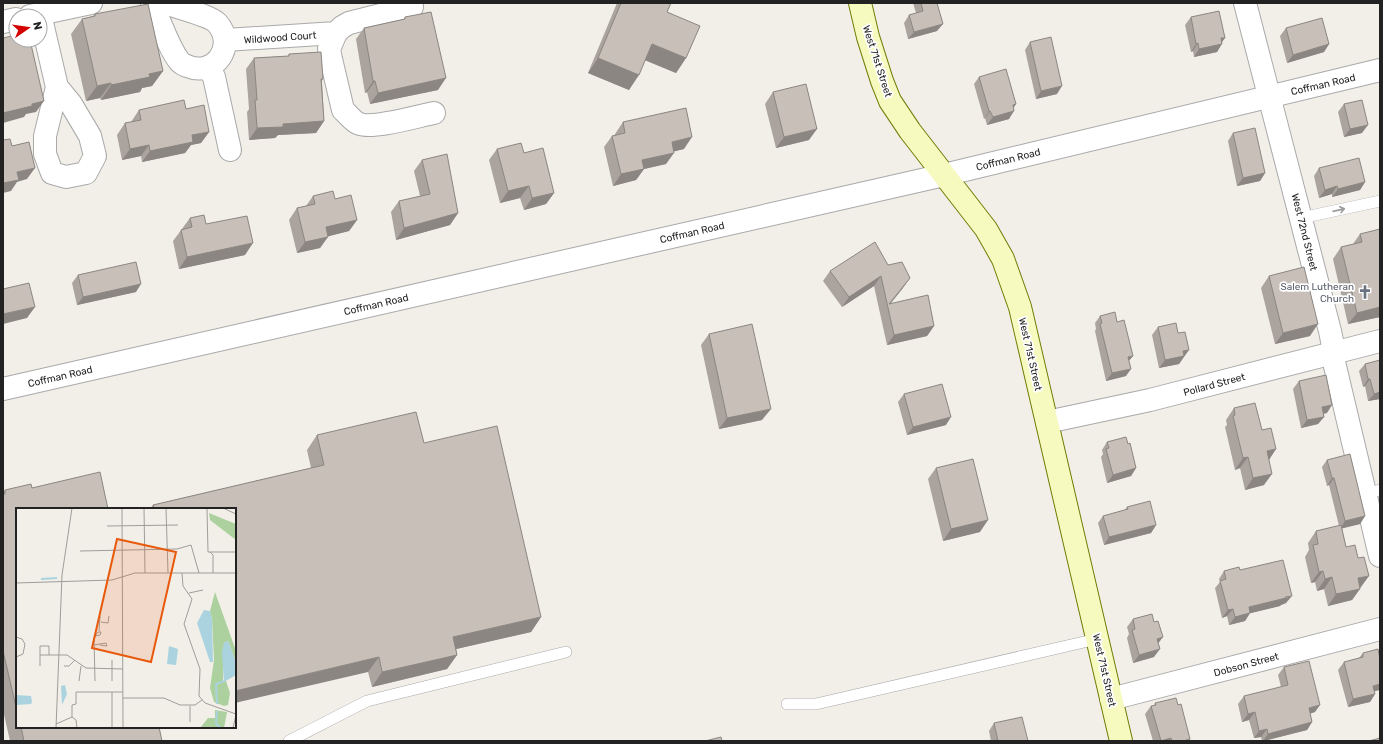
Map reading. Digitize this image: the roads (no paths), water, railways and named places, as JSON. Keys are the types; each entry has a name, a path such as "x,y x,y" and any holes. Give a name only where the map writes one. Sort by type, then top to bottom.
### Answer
{"main road":[{"name":"West 71st Street","path":"860,3 868,37 890,101 906,126 986,229 1003,259 1020,307 1121,741"}],"street":[{"path":"48,12 91,3"},
{"path":"152,3 173,52 180,62 191,68 199,69 208,67 215,63 224,50 225,40 217,23 166,3"},
{"name":"West 72nd Street","path":"1246,3 1330,332 1334,352 1334,362 1373,492 1380,556"},
{"name":"Wildwood Court","path":"225,40 336,33 349,23 412,7"},
{"path":"336,33 330,48 331,59 344,110 352,120 359,124 374,125 434,113"},
{"path":"45,48 57,87"},
{"path":"208,67 214,77 230,150"},
{"name":"Coffman Road","path":"3,389 944,175 1380,70"},
{"name":"Pollard Street","path":"1047,422 1150,400 1380,341"},
{"name":"Dobson Street","path":"1111,699 1380,629"}],"lane":[{"path":"1301,218 1380,201"},
{"path":"787,704 816,704 1097,639"},
{"path":"289,741 367,701 566,652"}],"place":[{"name":"Salem Lutheran Church","path":"1365,292"}]}
